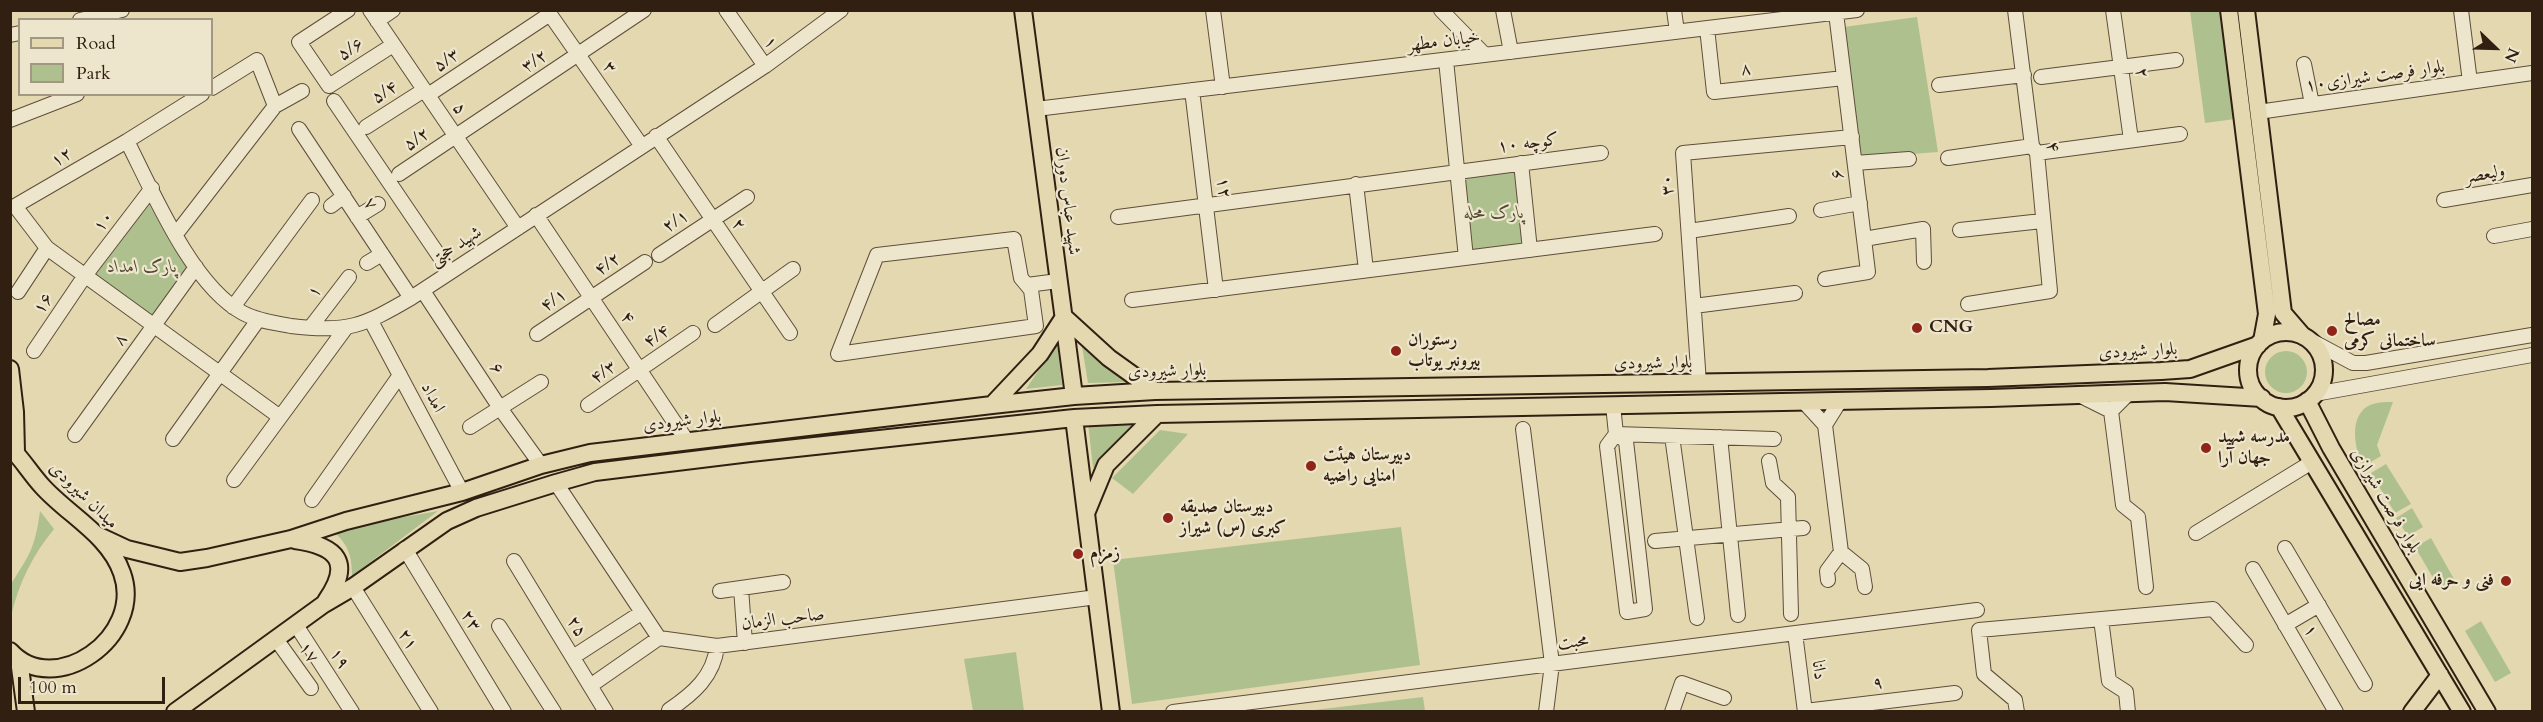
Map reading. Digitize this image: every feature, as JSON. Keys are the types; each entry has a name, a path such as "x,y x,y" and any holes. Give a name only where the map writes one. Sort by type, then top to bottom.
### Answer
{"main road":[{"path":"2229,10 2267,314 2260,343"},
{"path":"2246,10 2283,313 2306,338 2323,360 2324,371 2322,383 2311,398 2294,407 2279,407 2262,398 2255,391 2249,373 2252,353 2260,343 2273,334 2283,332 2306,338"},
{"name":"شهید عباس دوران","path":"1024,11 1074,396"},
{"path":"992,405 1040,354 1064,317 1109,358 1155,392"},
{"name":"بلوار شیرودی","path":"96,535 127,549 180,562 291,539 346,521 462,492 541,465 590,453 1074,396 1155,392 1988,378 2161,371 2190,369 2260,343"},
{"path":"10,369 15,412 13,450"},
{"path":"1406,388 1410,399 1407,410"},
{"path":"1424,388 1421,399 1426,409"},
{"path":"175,711 324,604 353,587 447,521 476,508 595,472 1074,418 1156,414 1804,402 2164,392 2262,398"},
{"name":"بلوار فرصت شیرازی","path":"2311,398 2323,432 2487,711"},
{"path":"2279,407 2462,711"},
{"path":"1086,512 1106,465 1156,414"},
{"path":"1074,418 1111,711"},
{"path":"1047,421 1065,431 1078,448"},
{"path":"2302,445 2309,433 2316,430 2323,432"},
{"path":"748,434 750,453"},
{"name":"میدان شیرودی","path":"13,450 42,486 113,553 123,575 125,599 120,622 107,643 88,658 66,666 42,667 15,655"},
{"path":"291,539 318,543 335,554 340,568 337,585 324,604"},
{"path":"15,655 26,711"},
{"path":"2412,711 2440,675"}],"street":[{"path":"88,18 122,10"},
{"name":"۵/۶","path":"348,10 299,42 329,86 393,45"},
{"path":"374,16 393,10"},
{"name":"۳/۲","path":"456,136 644,10"},
{"name":"۱","path":"726,10 765,66"},
{"path":"1213,10 1223,87"},
{"path":"1442,10 1485,55"},
{"path":"1503,10 1511,52"},
{"path":"1674,10 1677,32"},
{"name":"خیابان مطهر","path":"1036,109 1857,10"},
{"name":"۴","path":"1968,304 2050,291 2015,10"},
{"name":"۲","path":"2114,10 2131,140"},
{"path":"2461,10 2470,82"},
{"name":"۳","path":"549,12 641,145"},
{"name":"۵/۳","path":"426,93 485,57 549,12"},
{"name":"شهید حجتی","path":"127,141 176,234 196,267 221,298 258,320 310,328 345,329 371,321 417,294 641,145 765,66 833,13"},
{"name":"۶","path":"1826,279 1868,272 1836,13"},
{"name":"۵","path":"374,16 518,228"},
{"name":"۸","path":"1707,28 1714,92 1844,78"},
{"path":"213,87 257,60 275,106"},
{"path":"1446,60 1459,170 1466,258"},
{"path":"2041,77 2176,60"},
{"path":"2304,64 2312,104"},
{"name":"بلوار فرصت شیرازی۱۰","path":"2258,112 2532,73"},
{"path":"1939,85 2024,75"},
{"name":"۱۲","path":"1192,90 1216,290"},
{"path":"176,234 275,106 302,91"},
{"name":"۵/۴","path":"366,127 426,93"},
{"path":"10,120 72,96"},
{"path":"127,141 199,96"},
{"path":"334,101 450,272"},
{"name":"۷","path":"299,129 382,254 417,294"},
{"path":"1948,158 2180,134"},
{"name":"۵/۲","path":"399,174 456,136"},
{"name":"۲","path":"656,136 790,333"},
{"name":"۳۰","path":"1699,383 1683,153 1852,136"},
{"name":"۱۲","path":"46,248 15,206 127,141"},
{"name":"کوچه ۱۰","path":"1118,217 1207,207 1459,170 1601,153"},
{"path":"1855,163 1909,159"},
{"path":"1521,162 1530,250"},
{"path":"1356,184 1366,270"},
{"name":"ولیعصر","path":"2444,200 2532,185"},
{"name":"۱۰","path":"84,277 152,188"},
{"path":"331,206 344,196"},
{"name":"۲/۱","path":"659,255 747,197"},
{"path":"233,307 312,200"},
{"path":"1821,210 1860,203"},
{"path":"357,217 378,204"},
{"name":"۴","path":"536,215 687,441"},
{"path":"1689,231 1789,216"},
{"path":"1960,230 2042,221"},
{"path":"2494,236 2532,229"},
{"path":"1864,239 1923,230 1924,262"},
{"path":"1132,300 1655,234"},
{"path":"1014,239 1021,278 1027,285 1031,290 1036,326 838,354 878,255 1014,239"},
{"path":"18,292 46,248 280,417"},
{"path":"367,263 382,254"},
{"name":"۴/۲","path":"592,297 645,262"},
{"name":"۸","path":"75,435 196,267"},
{"path":"716,325 793,269"},
{"name":"۱۶","path":"34,351 84,277"},
{"name":"۱","path":"310,328 349,277"},
{"path":"1027,285 1058,281"},
{"path":"1694,306 1795,293"},
{"name":"۶","path":"417,294 541,465"},
{"name":"۴/۱","path":"537,334 592,297"},
{"path":"173,439 258,320"},
{"name":"امداد","path":"371,321 462,492"},
{"path":"234,480 345,329"},
{"name":"۴/۴","path":"640,369 693,333"},
{"path":"2306,338 2353,363 2366,363 2532,335"},
{"path":"2311,398 2532,355"},
{"path":"2363,387 2357,374 2366,363"},
{"name":"۴/۳","path":"588,405 640,369"},
{"path":"312,500 400,375"},
{"path":"470,427 541,381"},
{"path":"2112,411 2129,393"},
{"path":"2079,395 2112,411"},
{"path":"1825,425 1840,401"},
{"path":"1804,402 1825,425 1841,552 1827,571 1828,580"},
{"path":"1613,405 1616,434 1607,446 1627,612 1645,609 1626,441 1616,434"},
{"path":"2112,411 2123,505 2138,517 2146,587"},
{"path":"1523,429 1552,664 1546,711"},
{"path":"1616,434 1774,439"},
{"path":"1672,436 1696,618"},
{"path":"1720,437 1738,615"},
{"path":"1769,461 1773,483 1788,497 1797,528 1791,614"},
{"path":"2196,533 2312,462"},
{"path":"556,483 659,638 590,686"},
{"path":"1655,541 1797,528"},
{"path":"2285,548 2365,684"},
{"name":"۲۳","path":"405,549 504,711"},
{"path":"1841,552 1862,569 1865,587"},
{"name":"۲۵","path":"514,561 606,711"},
{"name":"۱","path":"2253,570 2336,711"},
{"path":"720,591 783,582"},
{"name":"۲۱","path":"353,587 430,711"},
{"path":"741,588 745,643"},
{"name":"صاحب الزمان","path":"659,638 717,646 1097,597"},
{"path":"2285,625 2319,605"},
{"path":"2017,711 2015,700 1984,674 1979,630 2212,609 2246,645"},
{"name":"محبت","path":"1173,711 1977,610"},
{"path":"573,657 641,612"},
{"path":"2102,619 2109,681 2126,692 2128,711"},
{"name":"۱۹","path":"296,625 352,711"},
{"path":"499,626 554,711"},
{"name":"دانا","path":"1795,633 1805,711"},
{"name":"۱۷","path":"276,639 311,688"},
{"path":"669,710 688,698 705,680 716,660 717,646"},
{"path":"1672,711 1682,683 1724,698"},
{"name":"۹","path":"1805,711 1955,693"}],"green space":[{"path":"2190,11 2221,11 2235,119 2205,123"},
{"path":"1917,17 1938,152 1860,158 1844,27"},
{"name":"پارک محله","path":"1516,171 1524,249 1472,254 1465,179"},
{"name":"پارک امداد","path":"148,200 187,266 149,320 92,278"},
{"path":"1081,340 1132,382 1088,383"},
{"path":"1057,343 1062,385 1026,389"},
{"path":"2286,351 2294,352 2301,357 2306,364 2306,380 2301,387 2294,392 2286,393 2278,392 2271,387 2266,380 2265,372 2266,364 2271,357 2278,352"},
{"path":"2393,402 2377,445 2381,456 2364,466 2358,453 2355,437 2355,428 2360,414 2368,406"},
{"path":"1088,423 1135,423 1093,468"},
{"path":"1160,430 1188,434 1133,494 1112,478"},
{"path":"2386,464 2411,504 2395,513 2371,473"},
{"path":"2412,508 2423,527 2408,536 2396,518"},
{"path":"40,511 54,529 27,570 11,616 10,587 31,550"},
{"path":"438,511 352,576 348,550 332,530"},
{"path":"1401,527 1420,665 1132,704 1113,560"},
{"path":"2431,538 2454,579 2439,588 2415,547"},
{"path":"2481,621 2511,673 2495,682 2465,631"},
{"path":"1016,652 1024,711 973,711 964,659"},
{"path":"1423,697 1425,711 1306,711"}],"place":[{"name":"CNG","path":"1917,328"},
{"name":"مصالح ساختمانی کرمی","path":"2332,331"},
{"name":"رستوران بیرونبر یوتاب","path":"1396,351"},
{"name":"مدرسه شهید جهان آرا","path":"2206,448"},
{"name":"دبیرستان هیئت امنایی راضیه","path":"1311,466"},
{"name":"دبیرستان صدیقه کبری (س) شیراز","path":"1168,518"},
{"name":"زمزم","path":"1078,554"},
{"name":"فنی و حرفه ایی","path":"2506,581"}]}
